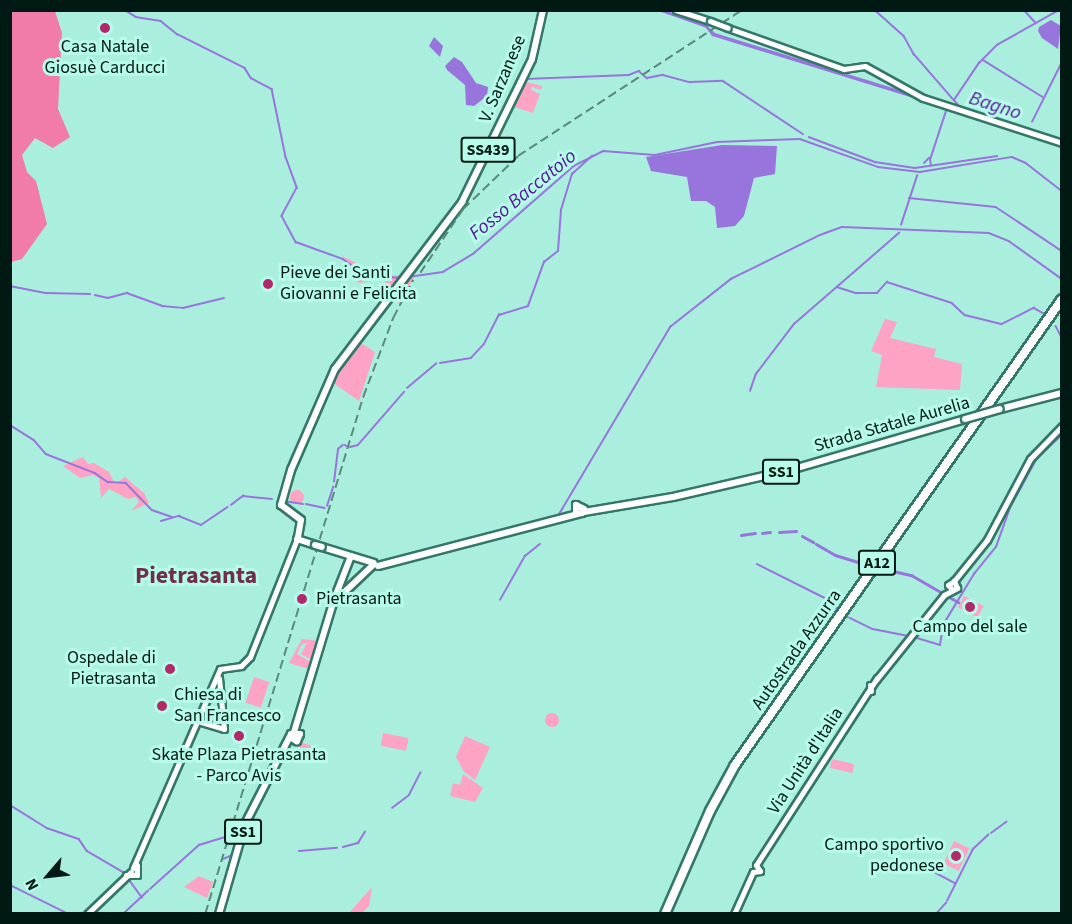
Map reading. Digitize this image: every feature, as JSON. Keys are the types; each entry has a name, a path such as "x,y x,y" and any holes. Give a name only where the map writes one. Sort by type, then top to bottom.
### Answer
{"highway":[{"name":"Autostrada Azzurra","path":"667,914 702,833 741,756 1062,299"},
{"name":"Autostrada Azzurra","path":"702,833 750,749 1062,305"}],"main road":[{"name":"V. Sarzanese","path":"298,539 301,520 281,506 291,470 335,369 470,189 532,59 543,10"},
{"path":"676,10 844,69 865,66 923,98 1062,143"},
{"name":"Strada Statale Aurelia","path":"376,565 388,564 561,519 580,510 594,512 790,470 1000,409 1060,394"},
{"name":"Via Unità d'Italia","path":"734,914 767,849 877,678 956,583 987,540 1027,464 1062,426"},
{"path":"87,914 132,872 198,721 215,689 220,669 245,664 250,657 272,597 298,539 376,565"},
{"path":"333,603 349,556"},
{"path":"333,603 362,573 376,565"},
{"path":"343,576 362,573"},
{"name":"SS1","path":"219,914 244,825 280,755 295,736 296,723 333,603"},
{"path":"198,721 224,729 215,689"}],"shaded area":[{"path":"11,10 55,11 62,33 58,109 70,137 53,148 35,138 22,155 27,172 36,181 47,224 22,259 11,262"},
{"path":"1051,20 1061,26 1058,49 1042,38 1038,31 1039,27"},
{"path":"434,37 443,46 440,57 429,46"},
{"path":"454,57 462,62 476,83 488,87 487,96 474,106 466,105 465,85 445,66"},
{"path":"523,81 542,86 541,90 532,87 531,90 540,94 533,113 511,106"},
{"path":"722,145 777,146 775,174 754,178 744,216 735,226 717,228 715,207 706,201 691,201 687,177 651,171 646,157"},
{"path":"341,256 355,262 368,274 403,276 388,291 384,279 359,283 353,278 362,276"},
{"path":"409,275 415,275 399,305 395,291"},
{"path":"885,319 897,322 890,338 936,349 934,357 962,364 960,390 876,387 882,355 871,351"},
{"path":"356,340 375,352 359,401 332,382"},
{"path":"83,457 88,464 94,463 109,472 115,484 125,477 144,493 149,503 131,511 139,502 136,497 128,499 109,489 101,498 99,478 93,475 80,478 63,466"},
{"path":"297,490 302,492 304,497 302,502 297,504 292,502 290,497 292,492"},
{"name":"Campo del sale","path":"964,596 984,606 978,618 958,608"},
{"path":"302,639 319,641 312,660 301,654 307,643 302,644 297,654 311,662 309,669 289,663"},
{"path":"254,677 269,682 261,708 246,703"},
{"path":"552,713 557,715 559,720 557,725 552,727 547,725 545,720 547,715"},
{"path":"383,733 409,738 406,751 381,746"},
{"path":"465,736 490,747 475,780 464,772 456,757"},
{"path":"300,742 315,747 322,753 292,745"},
{"path":"832,759 854,764 852,773 830,768"},
{"path":"463,774 483,788 475,802 450,796 453,783 460,785"},
{"name":"Campo sportivo pedonese","path":"954,841 969,848 959,871 943,864"},
{"path":"199,876 213,882 207,898 184,887"},
{"path":"372,887 369,906 362,913 349,913"}],"waterway":[{"name":"Fosso Baccatoio","path":"125,10 136,17 161,21 177,34 245,68 251,78 272,89 286,157 297,188 282,216 296,242 343,259 367,276 400,278"},
{"path":"659,10 707,27 713,35 917,98"},
{"path":"662,10 706,26 715,34 912,95"},
{"path":"875,10 904,36 914,54 954,100 979,63 997,45 1059,10"},
{"path":"1024,10 1035,22"},
{"path":"983,60 1043,97"},
{"path":"1032,122 1062,62"},
{"path":"525,79 629,75 639,71 647,78 663,75 690,82 723,81 803,134"},
{"name":"Bagno","path":"955,101 961,108"},
{"path":"931,166 930,160 947,108"},
{"name":"Fosso Baccatoio","path":"809,137 875,162 915,168 997,156"},
{"name":"Fosso Baccatoio","path":"408,277 443,272 473,254 574,166 603,151 655,155 717,142 800,139 878,167 920,172 1012,157 1026,163 1062,191"},
{"path":"440,363 471,358 484,344 499,315 528,306 544,262 558,251 561,210 572,174 592,156"},
{"path":"924,163 929,158"},
{"path":"901,225 917,176"},
{"path":"909,198 996,207 1062,251"},
{"path":"558,516 670,327 731,279 820,235 842,227 989,233 1009,241 1062,279"},
{"path":"750,391 756,374 794,324 899,233"},
{"path":"837,287 856,293 877,293 887,282 952,303 965,315 1002,324 1034,308 1045,314"},
{"path":"10,286 46,293 90,294"},
{"path":"95,295 108,298 127,293 162,306 183,308 224,298"},
{"path":"1056,326 1062,338"},
{"path":"407,388 436,364"},
{"path":"350,447 358,445 404,392"},
{"path":"10,425 34,440 46,454 95,473 108,482 126,483 152,510 172,517"},
{"path":"914,637 940,645 943,625 974,574 996,547 1010,508 1037,458 1062,435"},
{"path":"334,482 338,449 343,445"},
{"path":"327,506 333,487"},
{"path":"236,501 243,496 272,499"},
{"path":"284,501 303,504"},
{"path":"231,505 235,502"},
{"path":"306,504 325,508"},
{"path":"161,521 179,516 201,525 228,507"},
{"path":"779,532 796,531"},
{"path":"762,533 770,532"},
{"path":"741,535 755,533"},
{"path":"802,536 813,542"},
{"path":"500,600 525,556 540,544"},
{"path":"816,544 835,555 868,565"},
{"path":"757,564 829,600 837,609"},
{"path":"884,569 911,575 944,594"},
{"path":"947,596 958,602"},
{"path":"850,618 873,629 908,636"},
{"path":"392,808 409,795 420,773"},
{"path":"10,805 47,828 79,839 87,851 125,873"},
{"path":"991,833 1006,822"},
{"path":"343,847 358,843 365,832"},
{"path":"947,901 973,849 988,835"},
{"path":"150,889 199,845 225,837"},
{"path":"299,851 337,848"},
{"path":"223,859 233,855"},
{"path":"934,872 955,883"},
{"path":"128,878 142,897"},
{"path":"10,885 69,914"},
{"path":"123,914 148,891"},
{"path":"936,914 946,903"}],"railway":[{"path":"420,273 463,209 518,156 742,10"},
{"path":"205,914 363,397 393,318 413,280"}],"place":[{"name":"Casa Natale Giosuè Carducci","path":"105,28"},
{"name":"Pieve dei Santi Giovanni e Felicita","path":"268,284"},
{"name":"Pietrasanta","path":"302,599"},
{"name":"Campo del sale","path":"970,607"},
{"name":"Ospedale di Pietrasanta","path":"170,669"},
{"name":"Chiesa di San Francesco","path":"162,706"},
{"name":"Skate Plaza Pietrasanta - Parco Avis","path":"239,736"},
{"name":"Campo sportivo pedonese","path":"956,856"}],"district":[{"name":"Pietrasanta","path":"196,576"}]}
